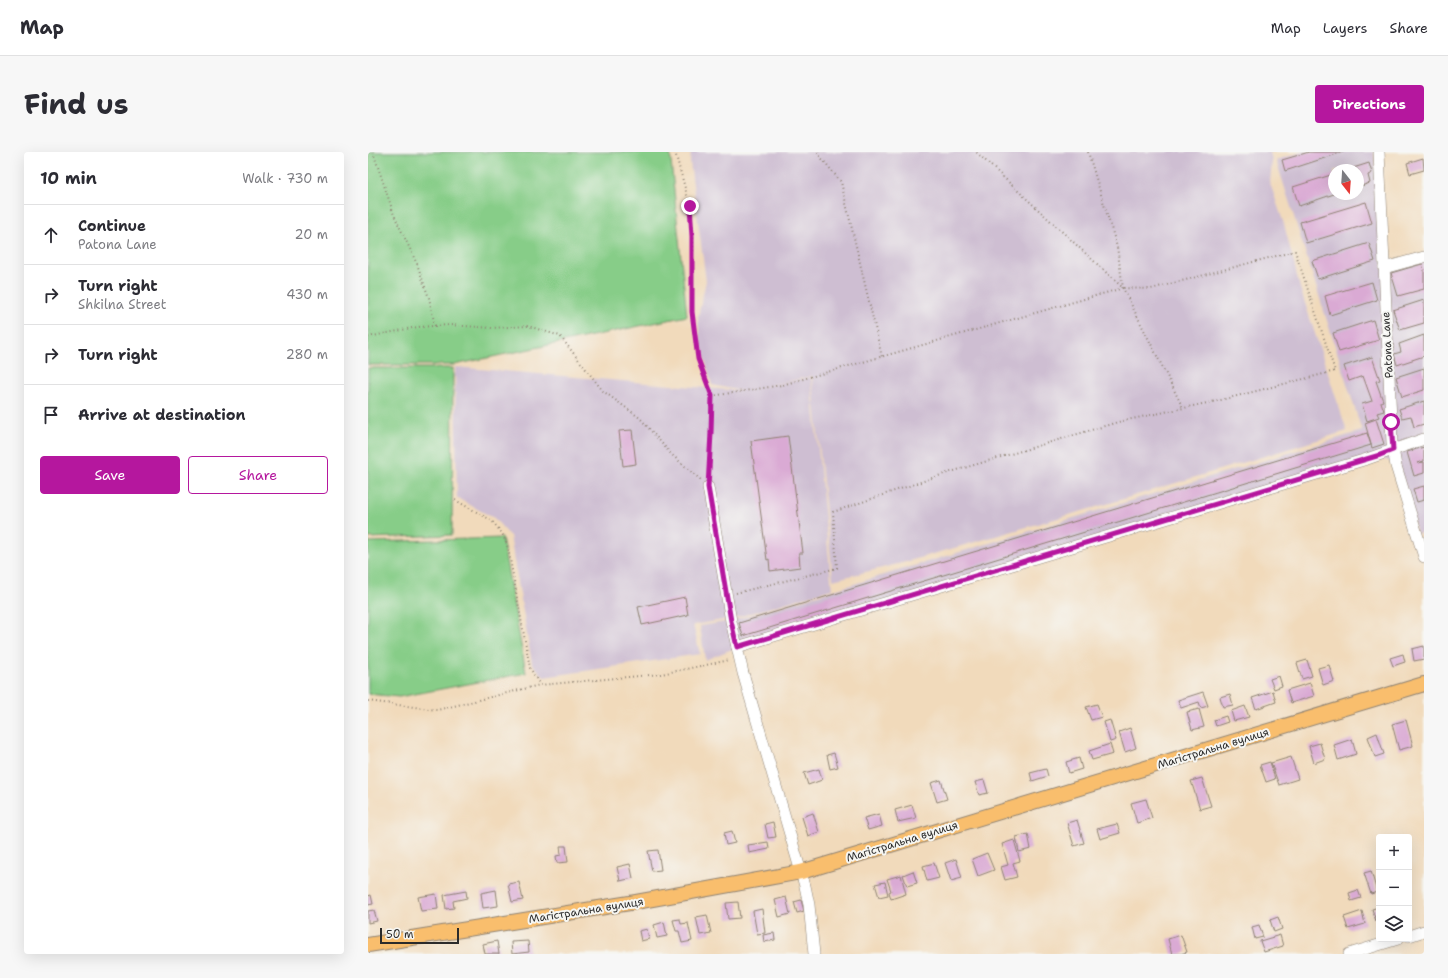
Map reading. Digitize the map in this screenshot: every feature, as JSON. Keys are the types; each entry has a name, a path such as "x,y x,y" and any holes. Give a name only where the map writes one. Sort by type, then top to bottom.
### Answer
{"main road":[{"name":"Магістральна вулиця","path":"368,945 636,902 801,872 1424,684"}],"street":[{"name":"Patona Lane","path":"1379,152 1393,450 1396,466 1424,557"},
{"path":"1384,268 1424,256"},
{"path":"738,652 1352,464 1424,439"},
{"path":"708,487 738,652 749,696 808,896 814,954"},
{"path":"1412,935 1424,931"},
{"path":"1349,954 1388,942"}],"path":[{"path":"373,152 394,215 417,264 429,298 435,326"},
{"path":"675,152 690,206 692,236 692,312 698,359 712,396 708,487"},
{"path":"818,152 841,182 882,357"},
{"path":"976,152 1123,288"},
{"path":"1088,152 1117,247 1123,288 1183,408"},
{"path":"712,396 782,385 1123,288 1151,289 1294,251 1335,371 1222,400 1118,422 944,474 833,512 837,568 727,595"},
{"path":"368,337 417,327 450,325 492,328 528,326 560,336 604,391 640,418 671,454 708,487"},
{"path":"455,500 491,520 502,533 508,548 530,668 540,685"},
{"path":"368,701 437,710 540,685 661,674 738,652"}],"shaded area":[{"path":"691,152 1270,152 1272,161 1270,183 1284,224 1300,288 1347,431 1107,504 902,563 833,580 812,376 751,389 811,377 832,589 735,618 693,625 700,654 544,677 532,663 510,536 494,518 457,498 455,367 742,391 712,385 700,341 698,317 706,281 690,162"},
{"path":"1303,152 1374,152 1384,268 1424,257 1424,532 1417,534 1396,466 1389,461 1382,459 737,647 705,660 700,626 731,621 1362,431 1276,160"}],"green space":[{"path":"368,152 670,152 687,316 454,365 368,365"},
{"path":"368,368 453,368 452,535 368,538"},
{"path":"502,538 526,673 399,697 368,694 368,542"}],"building":[{"path":"1309,152 1343,152 1285,171 1282,160"},
{"path":"1423,158 1424,170 1410,174 1407,163"},
{"path":"1369,163 1372,173 1368,175 1370,183 1364,185 1364,165"},
{"path":"1328,176 1328,196 1299,206 1293,187"},
{"path":"1366,202 1372,223 1306,243 1300,222"},
{"path":"1369,243 1375,261 1318,279 1312,261"},
{"path":"1422,264 1424,270 1424,289 1398,296 1391,273"},
{"path":"1372,282 1377,300 1330,315 1325,296"},
{"path":"1424,300 1424,323 1400,330 1393,310"},
{"path":"1373,320 1379,340 1339,352 1333,333"},
{"path":"1424,335 1424,356 1397,365 1394,354 1401,352 1399,344"},
{"path":"1372,357 1380,380 1376,381 1383,401 1381,402 1384,411 1377,413 1379,417 1367,421 1362,404 1372,401 1363,376 1349,381 1344,366"},
{"path":"1424,368 1424,390 1402,397 1396,377"},
{"path":"1424,401 1424,424 1414,427 1411,416 1402,418 1399,409"},
{"path":"1376,419 1384,444 1372,448 1365,423"},
{"path":"632,430 636,464 623,466 619,431"},
{"path":"1367,433 1371,445 743,636 739,623"},
{"path":"788,436 803,553 799,553 800,567 770,571 769,559 767,560 751,441"},
{"path":"1424,447 1424,461 1417,463 1424,462 1424,473 1414,476 1407,452"},
{"path":"1424,486 1424,500 1417,502 1413,489"},
{"path":"685,597 688,615 642,625 638,607"},
{"path":"1424,646 1424,659 1414,661 1412,649"},
{"path":"1403,654 1405,662 1393,666 1390,658"},
{"path":"1307,660 1312,676 1302,679 1297,663"},
{"path":"1329,665 1334,681 1323,685 1318,668"},
{"path":"1279,676 1282,686 1274,689 1270,679"},
{"path":"1310,683 1314,696 1291,703 1287,690"},
{"path":"1273,691 1276,702 1256,709 1252,698"},
{"path":"1203,692 1208,706 1201,708 1199,702 1181,708 1178,700"},
{"path":"1230,694 1233,705 1223,707 1220,697"},
{"path":"1097,704 1102,717 1091,720 1086,707"},
{"path":"1245,706 1249,717 1234,721 1231,711"},
{"path":"1199,709 1204,727 1192,730 1187,712"},
{"path":"1226,716 1228,722 1216,726 1214,720"},
{"path":"1110,720 1116,740 1110,742 1104,722"},
{"path":"1406,720 1413,746 1399,750 1392,724"},
{"path":"1130,728 1136,748 1125,752 1119,732"},
{"path":"1377,733 1384,754 1375,757 1368,737"},
{"path":"1352,739 1356,754 1338,760 1334,745"},
{"path":"1320,743 1325,759 1314,763 1309,746"},
{"path":"1110,744 1113,754 1092,760 1089,751"},
{"path":"834,753 838,767 830,769 827,755"},
{"path":"1291,757 1298,779 1279,785 1271,763"},
{"path":"1079,758 1082,769 1069,773 1066,762"},
{"path":"1270,762 1275,779 1266,782 1260,765"},
{"path":"819,769 822,780 808,785 804,773"},
{"path":"1046,769 1048,776 1032,781 1030,773"},
{"path":"1202,778 1211,806 1200,809 1191,781"},
{"path":"941,780 947,799 937,802 931,783"},
{"path":"984,780 988,793 979,795 975,782"},
{"path":"1146,799 1152,818 1137,823 1131,803"},
{"path":"912,805 916,818 898,822 895,810"},
{"path":"813,813 819,832 808,836 802,817"},
{"path":"879,814 882,826 868,830 864,818"},
{"path":"1077,820 1084,843 1074,846 1067,823"},
{"path":"773,822 776,837 768,838 765,824"},
{"path":"1117,824 1120,833 1100,839 1097,829"},
{"path":"732,831 735,843 726,845 724,833"},
{"path":"1028,834 1031,849 1019,852 1016,837"},
{"path":"1014,840 1020,861 1013,863 1017,877 1005,880 1001,867 1008,865 1002,844"},
{"path":"768,842 769,849 749,853 748,845"},
{"path":"560,846 566,846 568,862 557,863 556,856 561,855"},
{"path":"658,850 661,870 652,871 648,851"},
{"path":"987,853 994,870 978,876 972,859"},
{"path":"956,859 962,878 951,881 945,863"},
{"path":"934,863 939,878 927,881 923,866"},
{"path":"630,864 633,878 620,881 617,867"},
{"path":"913,871 917,883 907,886 903,875"},
{"path":"1371,871 1376,892 1371,894 1364,873"},
{"path":"901,875 906,894 891,899 889,892 891,891 887,879"},
{"path":"519,882 523,900 512,902 508,884"},
{"path":"885,882 888,895 879,897 875,884"},
{"path":"496,890 498,906 483,908 481,893"},
{"path":"1358,890 1361,898 1351,901 1349,893"},
{"path":"466,891 467,898 453,901 454,908 446,909 444,895"},
{"path":"436,894 438,909 421,911 418,897"},
{"path":"371,895 373,904 368,905 368,896"},
{"path":"786,897 790,914 779,917 775,900"},
{"path":"801,900 804,911 797,913 794,902"},
{"path":"738,902 740,918 728,919 726,903"},
{"path":"1376,908 1376,921 1372,909"},
{"path":"762,909 765,933 757,934 753,911"},
{"path":"374,910 377,921 368,923 368,911"},
{"path":"1362,911 1365,924 1348,929 1344,917"},
{"path":"707,915 711,933 700,935 696,917"},
{"path":"1278,917 1282,929 1274,932 1270,920"},
{"path":"680,919 681,924 688,923 692,941 682,943 679,931 676,931 673,920"},
{"path":"664,922 667,936 657,938 654,925"},
{"path":"1259,925 1263,937 1255,939 1252,927"},
{"path":"647,929 649,939 641,941 639,931"},
{"path":"774,933 775,940 764,942 763,935"},
{"path":"1181,935 1187,952 1172,954 1168,939"},
{"path":"1280,935 1283,946 1264,952 1260,941"},
{"path":"497,941 499,954 485,954 483,944"},
{"path":"528,941 529,952 512,954 511,942"}],"route":[{"path":"690,206 692,236 692,312 698,359 712,396 708,487 731,621 737,647 1380,455 1393,450 1391,422"}]}
